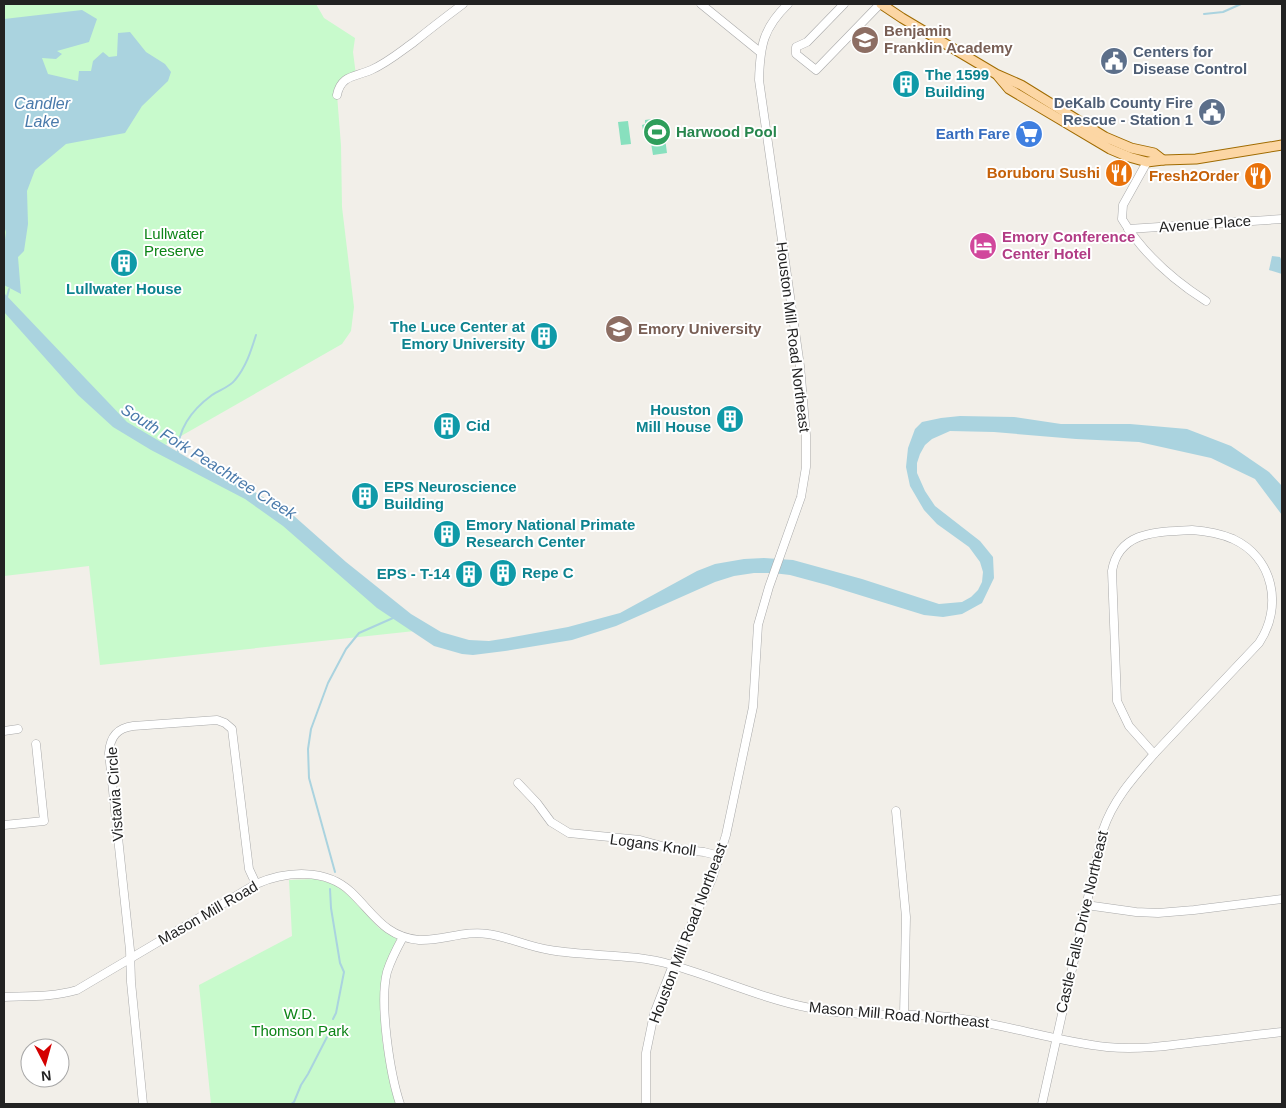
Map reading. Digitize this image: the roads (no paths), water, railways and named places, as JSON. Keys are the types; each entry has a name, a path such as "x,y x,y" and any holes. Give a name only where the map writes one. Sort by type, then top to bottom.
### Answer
{"main road":[{"path":"880,4 996,74 1021,85 1106,137 1132,148 1154,153 1163,160"},
{"path":"996,74 1009,89 1089,137 1110,149 1147,162 1196,159 1282,145"}],"street":[{"path":"336,95 342,81 388,61 463,4"},
{"path":"701,4 760,52"},
{"name":"Houston Mill Road Northeast","path":"646,1104 646,1053 651,1023 672,965 712,879 720,856 753,707 758,625 769,587 801,498 805,477 806,435 800,366 760,92 760,52 777,15 788,4"},
{"path":"844,4 807,42 796,48 796,54 816,70 880,4"},
{"path":"1147,162 1123,205 1122,219 1142,247 1184,287 1206,301"},
{"name":"Avenue Place","path":"1128,229 1282,219"},
{"name":"Castle Falls Drive Northeast","path":"1042,1104 1106,819 1124,788 1259,643 1269,624 1273,597 1265,570 1242,544 1214,532 1192,530 1155,532 1143,535 1125,546 1113,565 1112,589 1117,701 1129,726 1154,754"},
{"name":"Vistavia Circle","path":"144,1104 109,753 111,740 116,732 121,729 164,722 217,720 225,722 232,729 249,870 256,884"},
{"path":"4,730 18,729"},
{"path":"4,825 44,821 36,744"},
{"name":"Logans Knoll","path":"518,783 537,803 551,822 569,834 640,840 665,847 720,856"},
{"path":"896,811 906,917 904,1015"},
{"name":"Mason Mill Road","path":"4,997 64,994 78,990 256,884 273,877 292,874 317,876 333,880 350,891 381,925 403,937"},
{"path":"1086,905 1136,912 1158,912 1194,910 1282,899"},
{"name":"Mason Mill Road Northeast","path":"403,937 430,940 473,933 487,934 552,951 644,959 672,965 810,1009 970,1020 1108,1047 1167,1046 1282,1032"},
{"path":"400,1104 395,1090 384,1005 387,973 403,937"}],"water":[{"name":"Candler Lake","path":"82,10 97,19 89,42 57,51 62,54 56,59 42,58 48,74 78,81 79,71 91,71 93,61 103,52 109,57 117,56 118,33 130,32 146,52 165,64 171,72 168,81 142,106 125,133 66,144 35,170 27,191 28,224 24,251 18,257 21,294 4,285 6,232 4,226 4,19"},
{"name":"Harwood Pool","path":"656,122 661,124 663,138 658,141 653,140 651,125"},
{"path":"1272,256 1280,257 1282,261 1282,274 1269,270"},
{"path":"4,293 127,422 205,468 242,484 294,516 346,562 411,614 441,632 469,640 489,641 508,638 568,627 620,613 697,571 715,564 744,559 793,560 862,579 939,604 962,602 978,590 982,582 983,572 980,562 969,547 937,524 924,510 910,486 906,467 908,448 915,429 922,422 941,418 960,416 1014,417 1061,424 1130,424 1187,429 1231,446 1269,472 1282,486 1282,515 1255,479 1211,458 1139,442 994,432 950,431 932,439 925,445 917,463 917,473 925,491 935,506 980,541 993,557 994,578 982,603 962,614 943,617 924,615 790,575 754,573 734,576 715,582 616,626 572,640 505,651 473,655 462,654 434,646 377,608 283,526 245,499 151,450 113,427 78,395 4,312"}],"waterway":[{"path":"1204,14 1223,12 1241,4"},
{"path":"7,297 9,289"},
{"name":"South Fork Peachtree Creek","path":"178,452 181,435 188,420 205,400 235,380 245,364 256,335"},
{"path":"335,872 309,778 308,749 311,729 328,683 346,649 359,633 393,618"},
{"path":"330,889 331,908 340,963 344,972 336,1013 333,1019"},
{"path":"291,1104 294,1102 327,1037"}],"place":[{"name":"Benjamin Franklin Academy","path":"865,40"},
{"name":"Centers for Disease Control","path":"1114,61"},
{"name":"The 1599 Building","path":"906,84"},
{"name":"DeKalb County Fire Rescue - Station 1","path":"1212,112"},
{"name":"Harwood Pool","path":"657,132"},
{"name":"Earth Fare","path":"1029,134"},
{"name":"Boruboru Sushi","path":"1119,173"},
{"name":"Fresh2Order","path":"1258,176"},
{"name":"Emory Conference Center Hotel","path":"983,246"},
{"name":"Lullwater House","path":"124,263"},
{"name":"Emory University","path":"619,329"},
{"name":"The Luce Center at Emory University","path":"544,336"},
{"name":"Houston Mill House","path":"730,419"},
{"name":"Cid","path":"447,426"},
{"name":"EPS Neuroscience Building","path":"365,496"},
{"name":"Emory National Primate Research Center","path":"447,534"},
{"name":"Repe C","path":"503,573"},
{"name":"EPS - T-14","path":"469,574"}],"park label":[{"name":"Lullwater Preserve","path":"174,242"},
{"name":"W.D. Thomson Park","path":"300,1022"}]}
